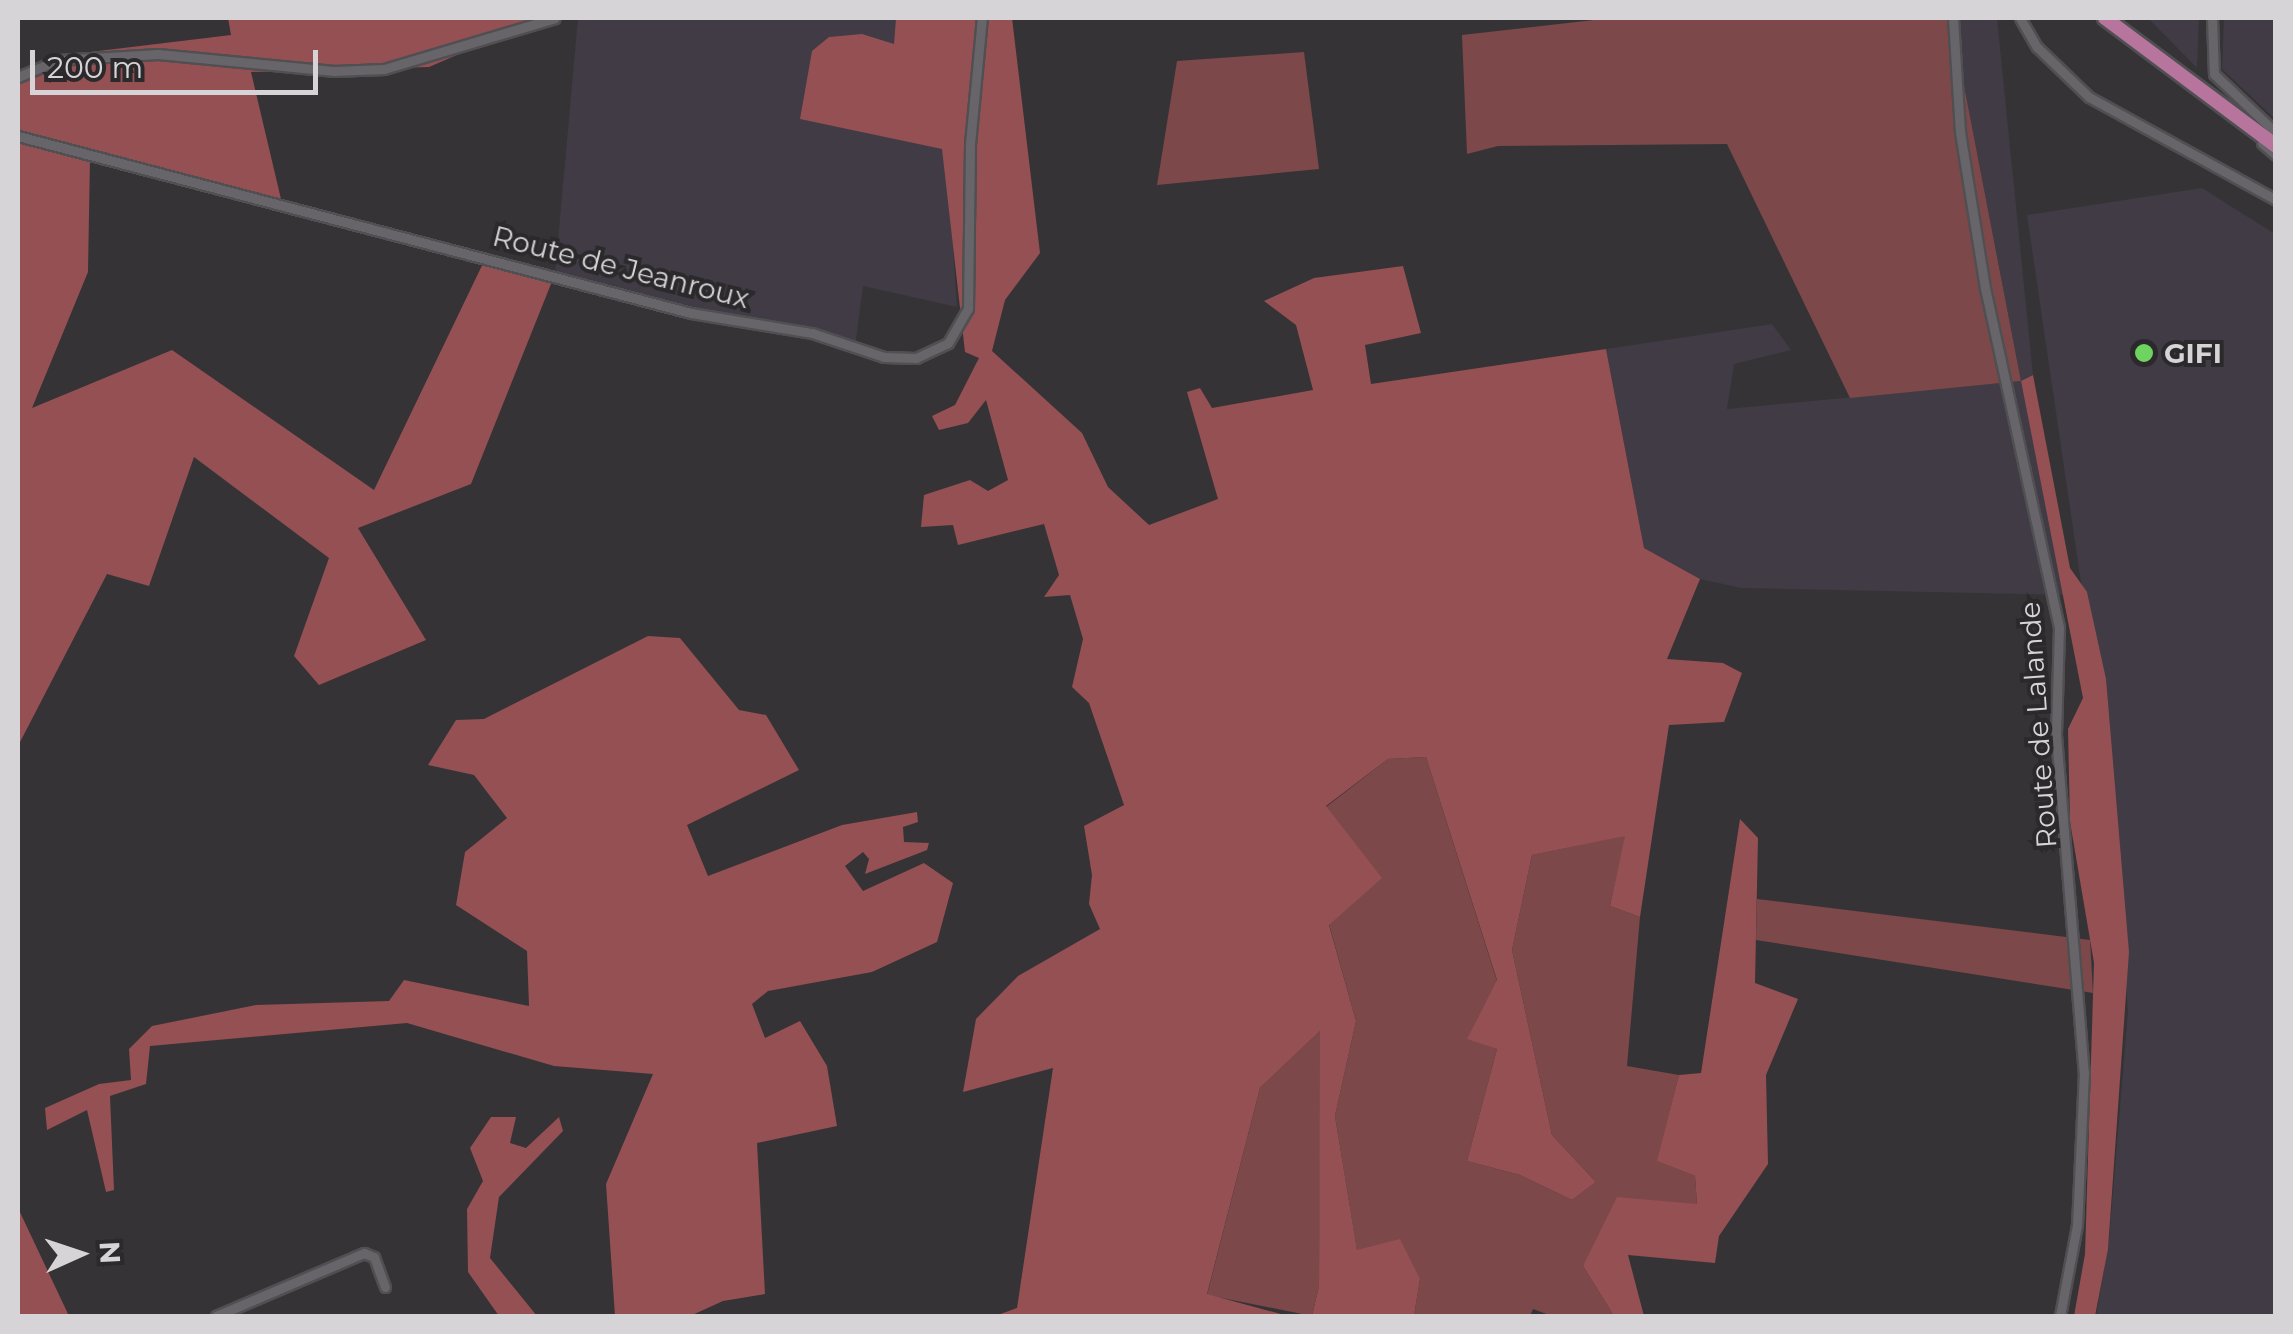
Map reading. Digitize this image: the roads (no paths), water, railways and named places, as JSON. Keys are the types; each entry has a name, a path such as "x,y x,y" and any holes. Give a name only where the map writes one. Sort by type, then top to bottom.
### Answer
{"main road":[{"path":"2105,18 2276,146"}],"street":[{"path":"18,77 58,60 158,54 334,71 384,69 555,18"},
{"name":"Route de Jeanroux","path":"18,136 691,313 812,333 884,358 916,358 948,343 968,309 970,144 982,18"},
{"name":"Route de Lalande","path":"1953,18 1960,132 1986,288 2059,627 2056,735 2084,1072 2077,1225 2060,1316"},
{"path":"2020,18 2037,47 2090,97 2276,200"},
{"path":"2212,18 2210,42 2221,86 2276,133"},
{"path":"2254,133 2276,155"},
{"path":"216,1316 364,1253 374,1257 385,1287"}],"place":[{"name":"GIFI","path":"2144,353"}]}
